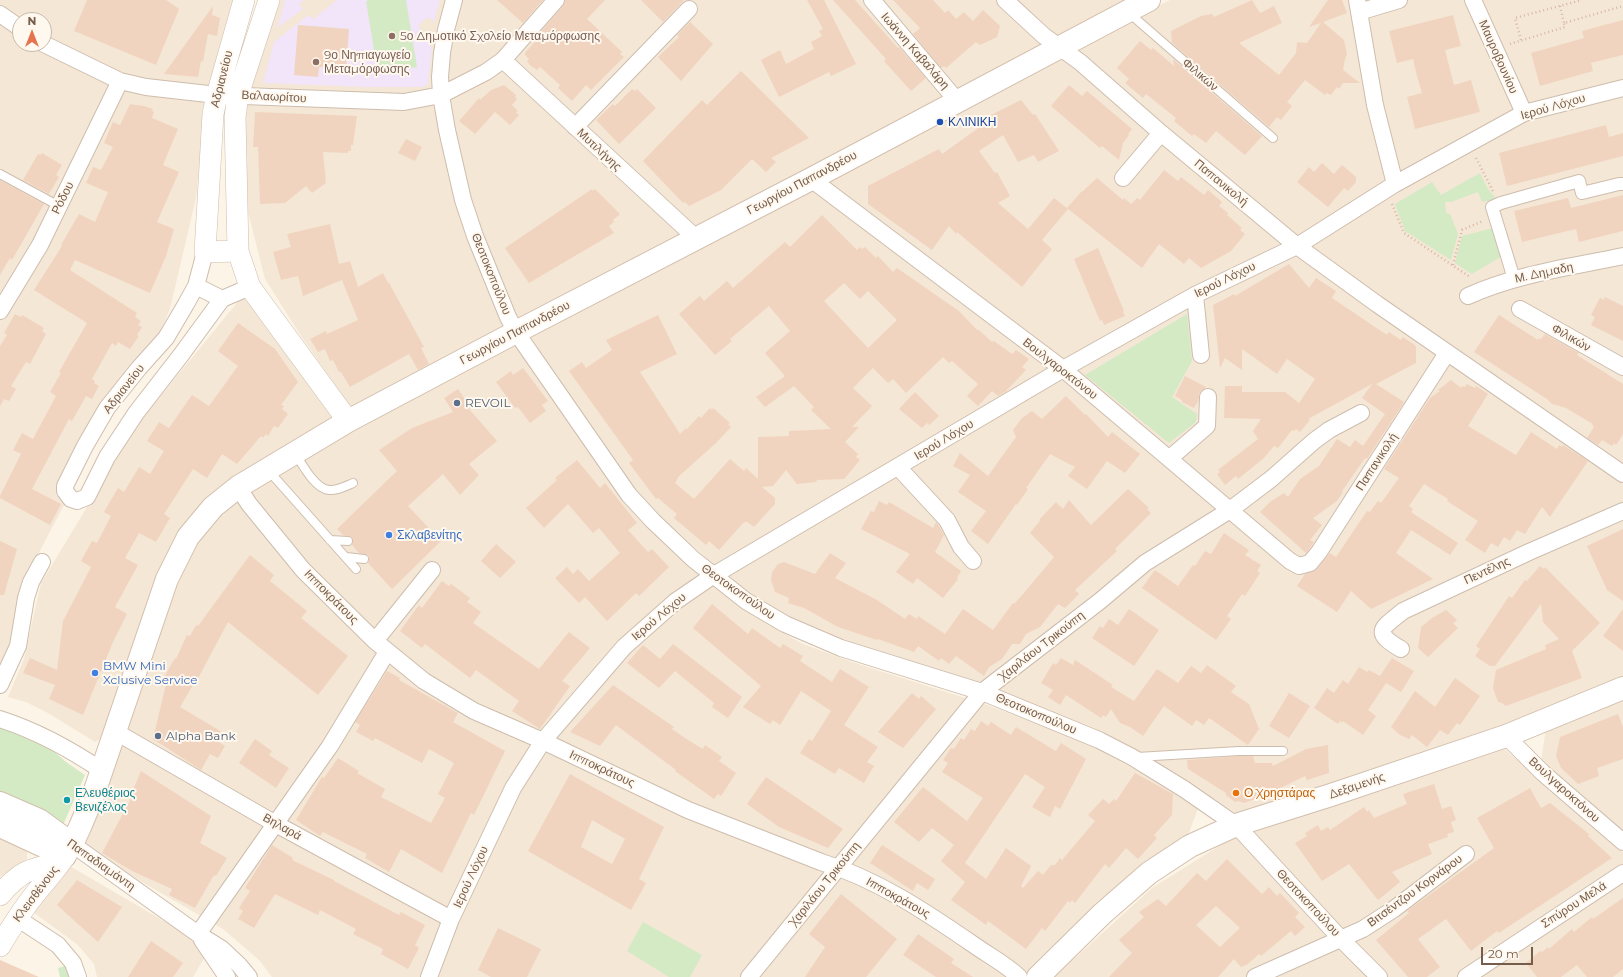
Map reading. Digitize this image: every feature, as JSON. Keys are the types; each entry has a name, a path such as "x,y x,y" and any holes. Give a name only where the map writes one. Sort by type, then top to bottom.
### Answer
{"main road":[{"name":"Γεωργίου Παπανδρέου","path":"66,854 86,812 102,770 167,579 177,557 188,537 213,507 238,487 348,421 958,102 1149,0"},
{"name":"Δεξαμενής","path":"1038,977 1102,914 1149,873 1190,846 1236,825 1331,795 1506,736 1623,688"},
{"name":"Παπαδιαμάντη","path":"0,803 39,820 66,854"},
{"name":"Παπαδιαμάντη","path":"0,826 66,854"}],"street":[{"name":"Αδριανείου","path":"222,299 136,413 107,457 86,497 78,501 71,498 65,491 65,486 85,446 107,408 139,368 166,338 196,286 205,252 213,114 217,94 244,0"},
{"name":"Αδριανείου","path":"269,0 238,95 235,117 238,251 250,287 348,421"},
{"name":"Θεοτοκοπούλου","path":"454,0 442,53 440,76 441,95 447,130 466,207 475,236 508,317 516,332 629,495 653,521 687,554 746,601 785,624 841,648 982,692 1098,740 1184,789 1236,825 1341,939 1379,977"},
{"name":"Βαλαωρίτου","path":"52,48 120,81 146,87 217,94 404,102 441,95 486,72 503,60 556,0"},
{"name":"Ιωάννη Καβαλάρη","path":"872,0 958,102"},
{"name":"Παπανικολή","path":"1005,0 1044,36 1061,47 1161,133 1297,246 1447,353 1623,474"},
{"path":"1390,187 1358,6 1399,0"},
{"name":"Μαυροβουνίου","path":"1473,0 1524,113"},
{"path":"575,127 689,9"},
{"path":"0,15 12,23"},
{"name":"Μυτιλήνης","path":"503,60 696,238"},
{"name":"Ρόδου","path":"0,311 40,245 120,81"},
{"name":"Ιερού Λόχου","path":"429,977 451,919 513,788 542,741 624,647 676,601 714,576 898,467 1195,294 1297,246 1390,187 1524,113 1623,88"},
{"path":"1122,178 1161,133"},
{"name":"Βουλγαροκτόνου","path":"811,179 1063,370 1170,458 1290,561 1299,566 1303,566"},
{"path":"1514,279 1492,207 1500,203 1579,181 1582,193 1623,184"},
{"path":"205,252 238,251"},
{"name":"Μ. Δημαδη","path":"1468,296 1485,288 1514,279 1623,256"},
{"path":"196,286 222,299 250,287"},
{"path":"1195,294 1202,355"},
{"name":"Φιλικών","path":"1520,309 1623,367"},
{"name":"Παπανικολή","path":"1303,566 1310,563 1319,552 1447,353"},
{"path":"1170,458 1207,426 1208,397"},
{"name":"Χαριλάου Τρικούπη","path":"749,977 982,692 1100,601 1145,563 1230,510 1271,478 1314,441 1329,430 1361,413"},
{"path":"85,446 107,457"},
{"path":"898,467 947,520 961,548 973,561"},
{"name":"Ιπποκράτους","path":"238,487 249,504 304,570 375,641 424,681 474,711 542,741 688,810 821,862 839,867 882,887 928,914 1019,977"},
{"name":"Πεντέλης","path":"1401,649 1386,640 1382,636 1382,631 1388,623 1403,611 1528,552 1623,511"},
{"path":"0,685 18,646 26,598 31,582 42,562"},
{"path":"375,641 432,570"},
{"path":"198,934 274,823 284,813 330,746 387,652"},
{"path":"0,719 24,727 74,752 102,770"},
{"name":"Βηλαρά","path":"116,732 274,823 451,919"},
{"name":"Βουλγαροκτόνου","path":"1506,736 1543,774 1623,842"},
{"name":"Κλεισθένους","path":"0,895 22,873 66,854"},
{"name":"Κλεισθένους","path":"0,946 17,918 66,854"},
{"name":"Παπαδιαμάντη","path":"66,854 222,949 249,977"},
{"name":"Βιτσέντζου Κορνάρου","path":"1255,977 1363,929 1394,909 1466,854"},
{"name":"Σπύρου Μελά","path":"1466,977 1623,873"},
{"path":"17,918 58,945 73,963 78,977"},
{"name":"Παπαδιαμάντη","path":"198,934 228,977"}],"lane":[{"name":"Φιλικών","path":"1127,11 1273,138"},
{"path":"0,174 59,206"},
{"path":"295,452 317,484 327,490 334,490 353,483"},
{"path":"267,469 356,569"},
{"path":"330,540 348,541"},
{"path":"346,558 364,559"},
{"path":"1132,758 1239,751 1283,751"}],"path":[{"path":"1521,40 1514,18 1582,0"},
{"path":"1495,48 1565,27 1560,6"},
{"path":"1564,23 1623,6"},
{"path":"1469,144 1488,184 1500,203"},
{"path":"1390,187 1404,233 1485,288"},
{"path":"1452,265 1462,230 1494,216"}],"shaded area":[{"path":"0,0 235,0 209,87 135,79 52,38 52,12 12,12 12,14 0,6"},
{"path":"277,0 1139,0 352,410 301,336 265,279 247,208 245,108"},
{"path":"285,0 304,0 299,4 303,9 277,28"},
{"path":"337,0 440,0 434,22 428,17 418,25 432,48 428,83 424,87 367,87 263,83 274,42 308,15 313,19"},
{"path":"1170,0 1623,0 1623,466 1309,249 1072,48"},
{"path":"0,22 12,29 12,52 52,52 52,50 206,101 196,198 170,309 156,341 87,428 56,495 65,503 21,587 8,652 0,670"},
{"path":"1062,52 1295,253 1623,483 1623,679 1501,729 1239,815 1178,775 1092,727 1002,692 851,644 797,624 753,596 711,562 643,501 528,333"},
{"path":"245,293 337,417 246,469 218,490 104,737 95,742 48,713 26,702 8,697 24,659 41,583 136,426"},
{"path":"513,342 638,515 697,573 762,621 803,644 852,662 990,706 1088,743 1199,806 1187,838 1127,878 1025,977 272,977 260,961 223,929 80,846 122,747 171,596 193,546 227,504 281,467"},
{"path":"1623,695 1623,832 1541,762 1546,728"},
{"path":"1501,746 1623,852 1623,977 1054,977 1152,888 1227,841"},
{"path":"0,832 27,844 27,860 0,877"},
{"path":"68,865 210,948 193,977 97,977 94,964 78,945 33,912"}],"green space":[{"path":"406,0 417,67 378,74 366,1"},
{"path":"1480,173 1488,189 1496,199 1482,202 1478,192 1451,202 1445,202 1446,213 1450,214 1458,234 1451,260 1405,231 1395,204 1432,182 1441,195"},
{"path":"1493,228 1502,256 1472,274 1455,263 1462,236"},
{"path":"1187,314 1192,361 1172,397 1197,414 1196,422 1169,443 1085,375"},
{"path":"0,727 51,749 66,762 85,775 63,825 0,796"},
{"path":"643,922 702,955 690,977 669,977 627,951"},
{"path":"69,965 71,977 60,977 58,968"}],"building":[{"path":"87,0 166,0 179,9 156,65 74,31"},
{"path":"497,0 543,0 523,23"},
{"path":"565,0 605,0 587,19 622,52 620,54 624,57 591,90 586,85 572,101 558,88 560,85 540,67 537,70 531,66 527,61 529,59 525,55 525,53 539,37 537,36 563,6"},
{"path":"641,0 684,0 663,22"},
{"path":"807,0 824,0 856,64 831,76 829,72 779,97 761,60 780,50 786,64 814,49 811,42 822,36 819,31 823,29"},
{"path":"833,0 855,0 926,78 911,91 884,61 886,59"},
{"path":"893,0 933,0 945,13 948,10 956,19 964,12 973,21 983,10 1000,26 997,37 980,45 976,42 946,68 944,66 941,68 913,34 920,28"},
{"path":"1252,0 1260,13 1274,6 1282,23 1239,43 1279,75 1296,53 1297,42 1307,43 1321,23 1309,27 1328,0 1342,0 1347,13 1323,22 1344,40 1347,54 1343,70 1360,83 1343,83 1339,89 1337,87 1331,95 1327,93 1325,95 1305,80 1287,102 1292,106 1281,120 1277,117 1269,127 1172,43 1171,31 1201,16 1212,14 1214,17"},
{"path":"213,6 212,15 220,18 217,36 208,34 203,62 201,61 198,77 164,74"},
{"path":"1453,15 1461,46 1445,50 1454,85 1471,80 1480,112 1415,129 1407,97 1422,93 1413,59 1397,63 1389,31"},
{"path":"1623,20 1623,55 1591,63 1593,71 1540,86 1531,53 1584,38 1582,31"},
{"path":"690,22 713,44 681,81 658,57 679,37 677,35"},
{"path":"298,25 349,29 346,69 319,67 318,77 294,75"},
{"path":"1140,41 1151,50 1153,48 1174,66 1173,59 1262,136 1245,155 1216,131 1206,143 1194,134 1192,136 1174,121 1176,118 1146,94 1143,98 1125,83 1129,79 1117,68"},
{"path":"741,71 809,138 771,158 776,162 766,172 752,159 721,190 689,206 685,202 683,203 643,161 702,100 707,105"},
{"path":"504,85 516,95 515,97 517,99 512,105 518,111 516,113 519,115 510,125 495,112 475,134 459,121 479,98 480,100 491,90"},
{"path":"1069,85 1082,96 1087,91 1132,129 1123,143 1119,160 1102,146 1100,148 1051,106"},
{"path":"632,89 635,91 637,89 656,108 619,144 596,120 613,104 615,106"},
{"path":"1021,100 1033,115 1035,114 1059,151 1038,162 1034,155 1018,162 1003,135 979,151 995,173 997,172 1010,196 998,203 1028,229 1054,198 1068,209 1042,240 1052,249 1022,287 957,232 956,234 949,226 932,250 868,204 868,186 939,149 942,154 991,119 989,116"},
{"path":"130,104 153,109 152,111 154,112 152,118 178,129 163,165 179,172 157,222 174,229 166,256 150,293 75,260 70,270 137,313 135,317 141,321 138,325 142,327 137,335 139,336 130,349 118,342 116,346 112,343 92,379 95,381 94,383 99,386 92,399 86,396 72,421 69,419 32,489 61,504 50,525 0,498 0,496 21,454 13,450 22,433 33,439 56,396 50,392 61,373 59,372 87,323 34,290 62,246 61,245 79,214 95,222 108,192 86,183 93,167 101,170 113,147 104,143 113,122 120,125"},
{"path":"255,112 357,116 351,151 348,151 348,153 323,152 326,183 312,193 306,186 285,203 260,204 258,147 253,147"},
{"path":"1606,125 1609,137 1623,133 1623,156 1507,186 1499,153"},
{"path":"406,139 422,147 415,161 398,153"},
{"path":"42,153 62,165 56,175 59,177 49,194 23,180 38,154 41,155"},
{"path":"1322,163 1334,174 1342,165 1356,177 1356,182 1348,191 1344,188 1328,207 1297,182 1309,167 1314,172"},
{"path":"1164,170 1178,181 1181,177 1204,195 1208,190 1222,202 1219,206 1242,228 1240,230 1245,234 1231,251 1201,268 1189,258 1184,264 1159,244 1142,268 1067,208 1082,191 1097,178 1123,200 1124,198 1131,204 1137,198 1140,200"},
{"path":"0,180 44,204 12,260 10,258 0,275"},
{"path":"592,189 593,191 595,189 620,214 609,226 614,233 529,283 505,248"},
{"path":"1623,195 1623,231 1579,242 1576,229 1522,242 1514,211 1568,198 1571,208"},
{"path":"822,215 857,250 860,247 862,249 865,247 876,258 878,256 893,272 897,268 959,311 976,329 992,342 994,341 1012,354 1016,350 1029,359 1022,367 1026,370 1005,392 998,396 992,391 978,406 967,396 978,384 952,361 949,363 943,357 906,393 893,379 888,383 873,368 853,388 872,406 852,427 859,427 845,442 858,454 856,457 860,460 844,479 817,480 816,482 797,484 786,470 773,486 762,487 775,498 775,504 754,527 746,521 745,523 744,522 719,550 709,541 706,545 674,518 677,514 658,498 656,499 629,463 633,460 569,371 582,362 586,368 612,350 606,340 658,315 677,354 640,372 680,434 699,416 701,418 710,408 712,410 713,408 730,423 728,424 731,427 716,443 678,477 675,483 694,499 730,459 744,471 746,468 758,479 758,437 789,436 789,431 831,429 811,410 814,407 794,386 765,407 756,397 785,376 765,353 790,331 769,306 730,339 732,341 715,355 679,314 700,296 704,301 727,281 733,288 785,242 790,247","holes":["844,283 860,299 868,291 897,320 868,348 824,301"]},
{"path":"330,224 339,264 350,261 358,287 383,273 424,347 421,348 429,364 418,370 409,354 350,387 341,372 339,372 333,360 330,361 325,349 318,352 310,339 326,331 327,334 358,320 342,280 303,296 298,276 281,280 273,252 291,247 287,234"},
{"path":"1098,248 1125,316 1104,325 1102,320 1100,321 1074,259"},
{"path":"1289,264 1309,288 1316,278 1336,291 1332,298 1387,335 1389,332 1401,340 1403,337 1416,346 1416,363 1376,384 1404,402 1367,459 1365,458 1342,491 1343,492 1337,501 1313,518 1322,525 1310,540 1314,542 1306,553 1260,512 1270,502 1284,493 1288,497 1300,479 1319,466 1337,439 1350,447 1355,440 1363,446 1385,414 1362,398 1372,384 1308,419 1310,420 1300,432 1296,429 1294,431 1292,430 1278,448 1274,446 1264,458 1238,479 1236,476 1225,485 1217,474 1220,472 1218,470 1258,439 1253,431 1261,419 1224,418 1225,386 1242,386 1242,392 1285,392 1299,403 1315,379 1287,359 1277,374 1242,349 1242,370 1225,358 1220,368 1213,305 1234,294 1235,296"},
{"path":"1605,297 1623,306 1623,341 1591,325 1595,317 1591,315 1600,298 1604,300"},
{"path":"15,314 21,317 22,315 44,328 42,331 46,334 30,364 26,362 11,386 16,389 9,401 4,399 0,406 0,346 7,335 4,333"},
{"path":"1499,315 1538,340 1545,334 1579,353 1577,355 1623,384 1623,434 1616,445 1614,443 1612,446 1602,440 1598,445 1587,438 1594,427 1592,425 1593,424 1566,408 1552,404 1547,399 1474,352"},
{"path":"238,323 275,349 298,382 281,405 284,406 282,409 288,414 278,428 274,426 268,436 266,434 263,438 261,436 237,464 222,454 207,478 193,469 164,514 170,518 156,542 139,533 125,558 138,565 115,607 127,614 113,642 83,715 49,699 55,685 23,673 30,658 57,670 63,621 91,567 81,561 92,541 97,543 111,516 104,512 118,488 124,492 139,467 150,474 164,451 147,441 159,422 169,428 192,395 209,406 238,366 218,351"},
{"path":"523,368 548,401 542,405 546,411 530,423 518,407 515,408 496,382 511,371 513,375"},
{"path":"1185,376 1206,387 1200,392 1198,401 1194,408 1182,402 1182,400 1175,396"},
{"path":"1451,380 1461,388 1462,386 1465,387 1467,384 1475,388 1476,386 1488,394 1468,426 1516,455 1531,432 1557,449 1559,445 1562,447 1563,445 1588,461 1550,517 1542,507 1525,534 1517,530 1510,541 1504,537 1498,547 1491,543 1485,553 1465,540 1478,521 1424,484 1409,506 1413,509 1411,512 1458,543 1450,555 1411,530 1396,553 1433,579 1371,609 1351,591 1337,612 1297,586 1305,574 1317,569 1330,553 1336,557 1367,511 1370,512 1378,501 1381,503 1399,478 1384,469 1430,398"},
{"path":"458,389 471,408 469,409 497,441 469,464 479,475 460,495 443,474 408,506 441,541 392,589 368,563 368,555 359,553 352,545 353,541 351,537 343,535 337,529 397,471 379,450 412,428 453,412 444,398"},
{"path":"915,392 939,416 929,425 927,423 922,428 899,409"},
{"path":"1066,396 1108,437 1112,432 1140,454 1125,473 1107,461 1087,489 1068,476 1075,467 1050,454 1026,488 1028,489 1017,505 1016,504 988,544 971,531 986,511 958,492 970,475 953,466 960,453 988,476 1016,437 1013,430 1022,418 1032,411 1042,419"},
{"path":"577,460 600,488 605,483 637,523 628,530 648,552 652,549 669,567 639,596 636,593 607,621 585,597 579,603 555,578 567,567 573,574 578,569 589,581 620,553 599,528 593,533 568,504 544,528 526,508 557,480 555,478"},
{"path":"1128,489 1149,508 1147,509 1151,513 1115,549 1117,551 1075,590 1079,594 1065,608 1058,604 1040,627 1026,634 1020,644 1012,644 1002,659 989,667 984,676 956,656 949,664 941,658 939,661 918,646 914,652 838,627 804,608 788,603 789,598 775,592 771,580 772,572 778,564 784,562 815,574 830,553 846,563 835,578 877,600 905,619 909,614 917,619 918,616 945,634 963,609 993,630 1013,603 1014,604 1024,593 1054,557 1030,533 1040,521 1039,520 1056,502 1063,509 1069,500 1091,525"},
{"path":"879,501 887,505 889,502 933,528 936,522 939,526 944,535 935,552 961,571 957,578 958,579 943,598 917,578 913,584 896,572 910,554 861,529 871,511 874,512"},
{"path":"1623,529 1623,601 1607,590 1587,546"},
{"path":"1224,533 1249,550 1245,555 1261,565 1257,571 1260,573 1245,596 1242,594 1227,616 1231,619 1216,640 1142,588 1155,570 1178,586 1193,565 1195,566 1205,551 1211,554"},
{"path":"0,541 17,549 4,595 0,595"},
{"path":"496,544 516,562 500,578 481,561"},
{"path":"250,555 274,575 270,581 307,611 301,618 348,656 318,695 228,622 194,686 193,685 180,707 222,732 217,741 225,746 218,758 210,754 201,770 153,739 167,680 163,679 175,658 176,659 187,635 190,636 196,625 198,626"},
{"path":"1540,566 1544,569 1545,567 1600,623 1572,651 1582,678 1506,706 1498,702 1493,688 1496,670 1546,649 1545,645 1559,639 1543,622 1541,604 1495,666 1490,666 1475,656 1480,649 1476,646 1509,596 1512,598 1525,580 1527,581"},
{"path":"442,581 449,586 451,584 470,598 467,602 481,612 473,623 539,669 569,632 590,648 562,681 570,686 540,729 512,711 519,701 476,670 470,678 425,644 422,648 400,631 419,605 422,608"},
{"path":"712,604 748,634 752,628 780,648 783,644 803,656 800,661 832,682 840,669 869,687 844,725 878,747 867,762 874,766 864,783 839,768 835,774 800,753 809,739 812,741 831,711 801,691 780,725 773,720 770,724 743,707 761,686 693,628"},
{"path":"1129,609 1159,630 1134,666 1092,638 1100,626 1103,628 1109,619 1118,625"},
{"path":"1623,609 1623,651 1603,636"},
{"path":"1446,610 1457,620 1453,623 1458,628 1428,657 1418,648 1421,627 1432,618"},
{"path":"673,644 742,697 728,718 712,707 714,703 675,671 659,688 627,663 643,645 660,659"},
{"path":"1061,658 1073,665 1075,660 1113,685 1111,687 1134,701 1157,669 1178,683 1191,666 1201,673 1207,665 1236,686 1231,692 1249,704 1259,729 1248,745 1209,718 1204,725 1196,720 1192,726 1164,706 1143,736 1130,727 1120,723 1111,709 1106,717 1103,715 1101,718 1066,695 1060,705 1048,697 1053,690 1041,683 1053,663 1056,665"},
{"path":"1392,658 1414,671 1401,692 1386,683 1368,710 1376,716 1363,735 1343,721 1342,723 1340,721 1338,724 1314,708 1327,688 1334,693 1343,680 1348,684 1359,667 1367,672 1369,670 1380,676"},
{"path":"387,671 400,678 399,680 458,713 453,722 505,751 474,815 471,813 442,873 401,849 389,872 365,858 367,854 323,832 320,836 296,820 322,777 324,778 338,758 359,771 357,773 385,789 381,797 431,823 445,798 438,794 454,763 429,749 422,763 375,738 373,741 356,732 360,725 355,722"},
{"path":"1455,678 1480,696 1460,725 1457,723 1448,735 1440,730 1427,747 1412,735 1409,739 1400,735 1391,727 1415,691 1435,707"},
{"path":"613,685 674,727 672,729 688,740 703,749 705,745 722,757 719,761 736,773 721,796 718,794 714,799 616,725 600,746 570,732"},
{"path":"912,693 919,699 921,696 936,709 903,748 878,732"},
{"path":"1289,693 1310,706 1289,738 1269,726"},
{"path":"1618,714 1623,727 1623,759 1597,768 1599,776 1578,784 1561,768 1556,756 1560,737"},
{"path":"981,721 988,726 991,722 1011,735 1016,727 1056,751 1061,743 1086,759 1060,809 1055,806 1050,817 1032,807 1045,787 1025,774 965,863 986,879 1006,848 1031,866 1021,886 1023,888 1038,871 1043,875 1051,865 1055,865 1060,858 1062,860 1095,821 1088,815 1103,799 1109,804 1114,799 1116,801 1135,773 1173,794 1172,815 1154,835 1157,838 1138,859 1126,848 1109,868 1105,864 1075,903 1072,900 1070,903 1068,901 1045,931 1042,928 1026,949 988,921 986,925 951,900 965,882 941,861 954,845 932,828 919,842 894,822 923,787 967,821 983,798 942,772 948,763 943,760 951,748 954,749 961,738 964,740 971,729 975,731"},
{"path":"255,739 272,751 269,755 289,768 276,788 239,763"},
{"path":"1328,745 1329,773 1307,780 1305,776 1266,795 1244,803 1239,801 1235,802 1226,795 1226,793 1188,769 1187,760 1239,756 1253,756 1255,763 1272,763 1273,766 1306,749"},
{"path":"141,771 211,816 200,843 227,858 216,876 214,875 195,908 169,895 172,889 132,871 102,853 135,791 133,790"},
{"path":"570,774 664,827 639,879 646,883 631,910 528,851","holes":["592,820 625,839 612,864 581,847"]},
{"path":"766,777 843,829 828,848 779,827 747,804"},
{"path":"1434,784 1442,809 1451,806 1456,820 1451,822 1454,832 1447,834 1448,837 1428,844 1432,854 1392,872 1400,882 1378,900 1349,864 1322,881 1295,843 1307,836 1305,833 1318,825 1321,831 1328,827 1330,830 1364,807 1367,812 1369,810 1374,818 1407,804 1403,794"},
{"path":"1530,788 1541,808 1550,803 1589,834 1588,836 1612,858 1499,933 1497,931 1471,951 1446,919 1418,939 1440,967 1427,977 1408,977 1376,940 1409,913 1407,911 1494,848 1477,818"},
{"path":"272,845 293,858 292,860 334,880 399,915 401,912 425,925 415,945 419,948 408,969 381,954 383,949 353,934 356,929 320,910 318,915 275,894 254,928 238,919 243,911 239,908 250,891 245,888"},
{"path":"882,845 935,879 928,890 917,883 913,891 870,863"},
{"path":"1227,859 1262,894 1269,887 1277,896 1280,893 1299,913 1295,917 1305,927 1295,936 1291,931 1261,956 1259,954 1248,964 1241,967 1234,959 1218,977 1109,977 1132,953 1119,940 1144,917 1139,912 1158,899 1166,906 1197,873 1206,881","holes":["1216,906 1240,928 1220,947 1196,925"]},
{"path":"77,880 122,907 98,942 57,905"},
{"path":"841,894 897,939 866,977 805,977 825,947 809,934"},
{"path":"1623,898 1623,969 1613,977 1587,977 1577,965 1561,977 1537,977 1526,963 1540,951 1542,952 1548,947 1549,949 1572,929 1574,932 1592,917 1593,919"},
{"path":"498,928 541,949 527,977 491,977 478,970"},
{"path":"918,934 954,959 951,963 973,977 936,977 903,955"},
{"path":"151,941 183,963 173,977 128,977"},
{"path":"0,960 39,977 0,977"}],"place":[{"name":"5ο Δημοτικό Σχολείο Μεταμόρφωσης","path":"392,36"},
{"name":"9ο Νηπιαγωγείο Μεταμόρφωσης","path":"316,62"},
{"name":"ΚΛΙΝΙΚΗ","path":"940,122"},
{"name":"REVOIL","path":"457,403"},
{"name":"Σκλαβενίτης","path":"389,535"},
{"name":"BMW Mini Xclusive Service","path":"95,673"},
{"name":"Alpha Bank","path":"158,736"},
{"name":"Ο Χρηστάρας","path":"1236,793"},
{"name":"Ελευθέριος Βενιζέλος","path":"67,800"}]}
